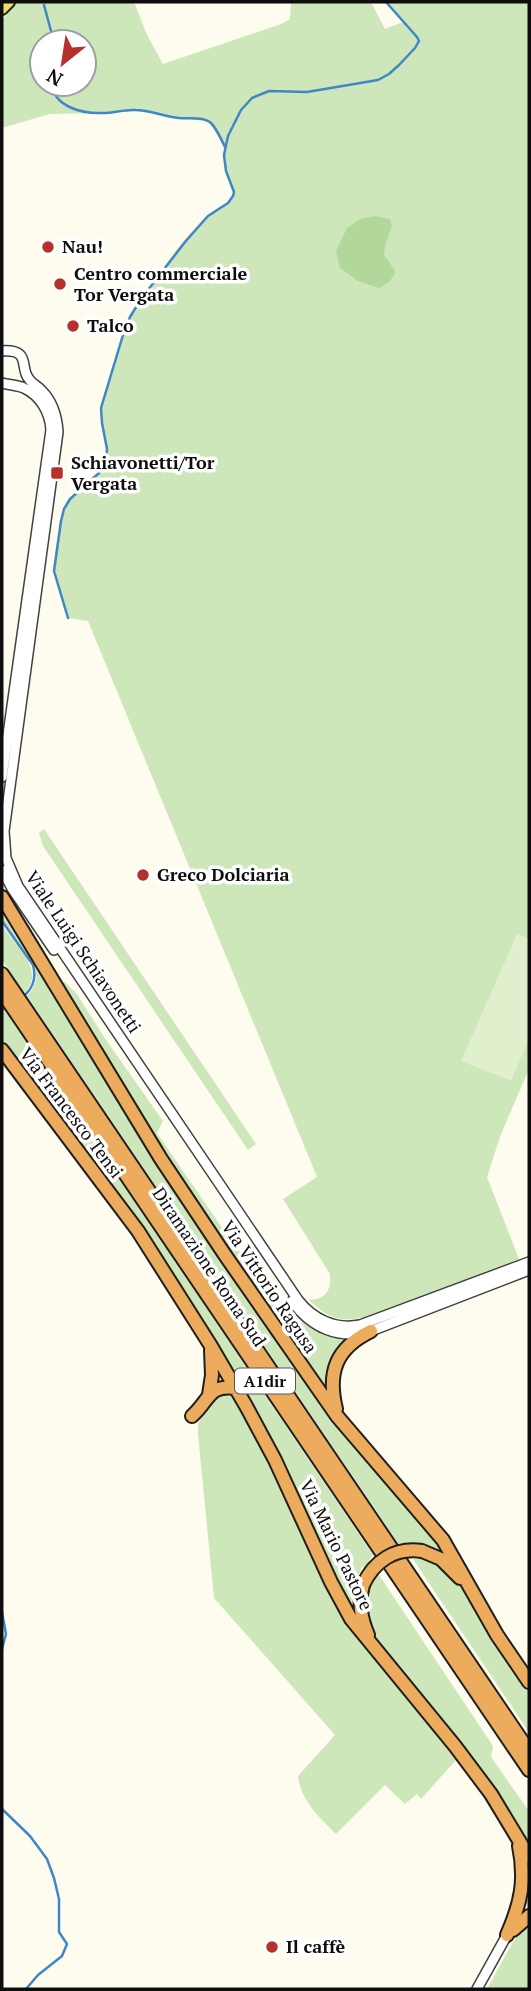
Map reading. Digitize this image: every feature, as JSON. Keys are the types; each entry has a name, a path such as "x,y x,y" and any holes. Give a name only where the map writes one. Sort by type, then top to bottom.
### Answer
{"highway":[{"name":"Via Vittorio Ragusa","path":"2,897 161,1159 337,1416 438,1533 503,1646 529,1682"},
{"name":"Diramazione Roma Sud","path":"2,974 529,1751"},
{"name":"Diramazione Roma Sud","path":"2,992 529,1770"},
{"name":"Via Francesco Tensi","path":"2,1050 138,1231"},
{"name":"Via Mario Pastore","path":"138,1231 236,1388 275,1460 341,1604 491,1794 529,1857"},
{"path":"337,1416 332,1384 336,1364 354,1340 371,1331"},
{"path":"209,1395 211,1346"},
{"path":"192,1416 219,1387 236,1388"},
{"path":"382,1658 362,1621 360,1600 363,1585 372,1569 383,1559 403,1551 422,1551 436,1556 446,1563 478,1600"},
{"path":"508,1935 519,1905 523,1874 519,1846 511,1826"},
{"path":"508,1935 529,1916"}],"main road":[{"path":"2,9 9,2"}],"street":[{"name":"Viale Luigi Schiavonetti","path":"2,351 14,352 22,358 27,377 51,402 58,432 4,831 6,858 20,890 298,1300 311,1314 330,1324 357,1326 529,1262"},
{"path":"2,383 24,388 36,396 46,410 51,426 2,777"},
{"name":"Viale Luigi Schiavonetti","path":"2,870 15,894 299,1310 317,1326 336,1333 356,1335 529,1270"},
{"path":"477,1989 508,1935"}],"green space":[{"path":"18,2 134,2 147,35 163,64 281,24 290,19 291,2 371,2 385,29 403,22 386,2 529,2 529,1069 501,1134 487,1177 519,1259 366,1317 335,1318 309,1300 320,1298 327,1293 330,1274 283,1199 317,1177 88,621 68,618 55,572 59,532 69,502 96,476 106,462 102,405 134,311 191,233 207,216 227,203 234,192 224,164 225,147 209,122 128,110 50,114 2,128 2,20"},
{"path":"375,216 390,219 392,226 384,255 396,272 389,282 379,288 358,281 340,268 336,251 347,228 360,219"},
{"path":"44,829 256,1144 248,1150 43,846 39,833"},
{"path":"2,905 152,1153 444,1551 421,1543 398,1543 27,996 35,983 35,968 2,919"},
{"path":"2,926 31,967 30,985 24,993 2,959"},
{"path":"517,934 529,939 529,1039 511,1081 461,1061"},
{"path":"62,982 77,994 163,1121 157,1133 238,1251 248,1251 274,1291 298,1319 316,1332 349,1341 328,1391 216,1230"},
{"path":"2,1006 373,1555 369,1560 493,1746 491,1757 529,1811 529,1849 372,1632 364,1613 372,1580 362,1566 354,1589 351,1610 293,1487 83,1151 2,1042"},
{"path":"216,1393 233,1394 298,1518 347,1624 457,1759 421,1799 417,1794 405,1804 385,1785 336,1834 307,1801 298,1776 335,1735 214,1598 198,1424"},
{"path":"413,1559 438,1565 457,1581 497,1648 529,1691 529,1733 500,1689"},
{"path":"529,1922 529,1989 487,1989 512,1944"}],"waterway":[{"path":"68,618 54,571 61,521 70,499 99,473 106,462 107,449 101,408 130,317 185,242 208,216 228,203 233,196 224,155 228,136 241,110 252,98 269,91 307,92 378,80 389,74 415,48 419,41 417,37 386,2"},
{"path":"44,5 50,28"},
{"path":"58,98 71,108 87,112 142,110 173,117 204,119 213,125 225,147"},
{"path":"2,921 33,965 34,981 26,994"},
{"path":"2,1612 6,1634 2,1649"},
{"path":"2,1809 30,1836 47,1859 59,1899 59,1932 67,1944 62,1956 38,1975 26,1989"}],"place":[{"name":"Nau!","path":"48,247"},
{"name":"Centro commerciale Tor Vergata","path":"60,284"},
{"name":"Talco","path":"73,326"},
{"name":"Schiavonetti/Tor Vergata","path":"57,473"},
{"name":"Greco Dolciaria","path":"143,875"},
{"name":"Il caffè","path":"272,1947"}]}
